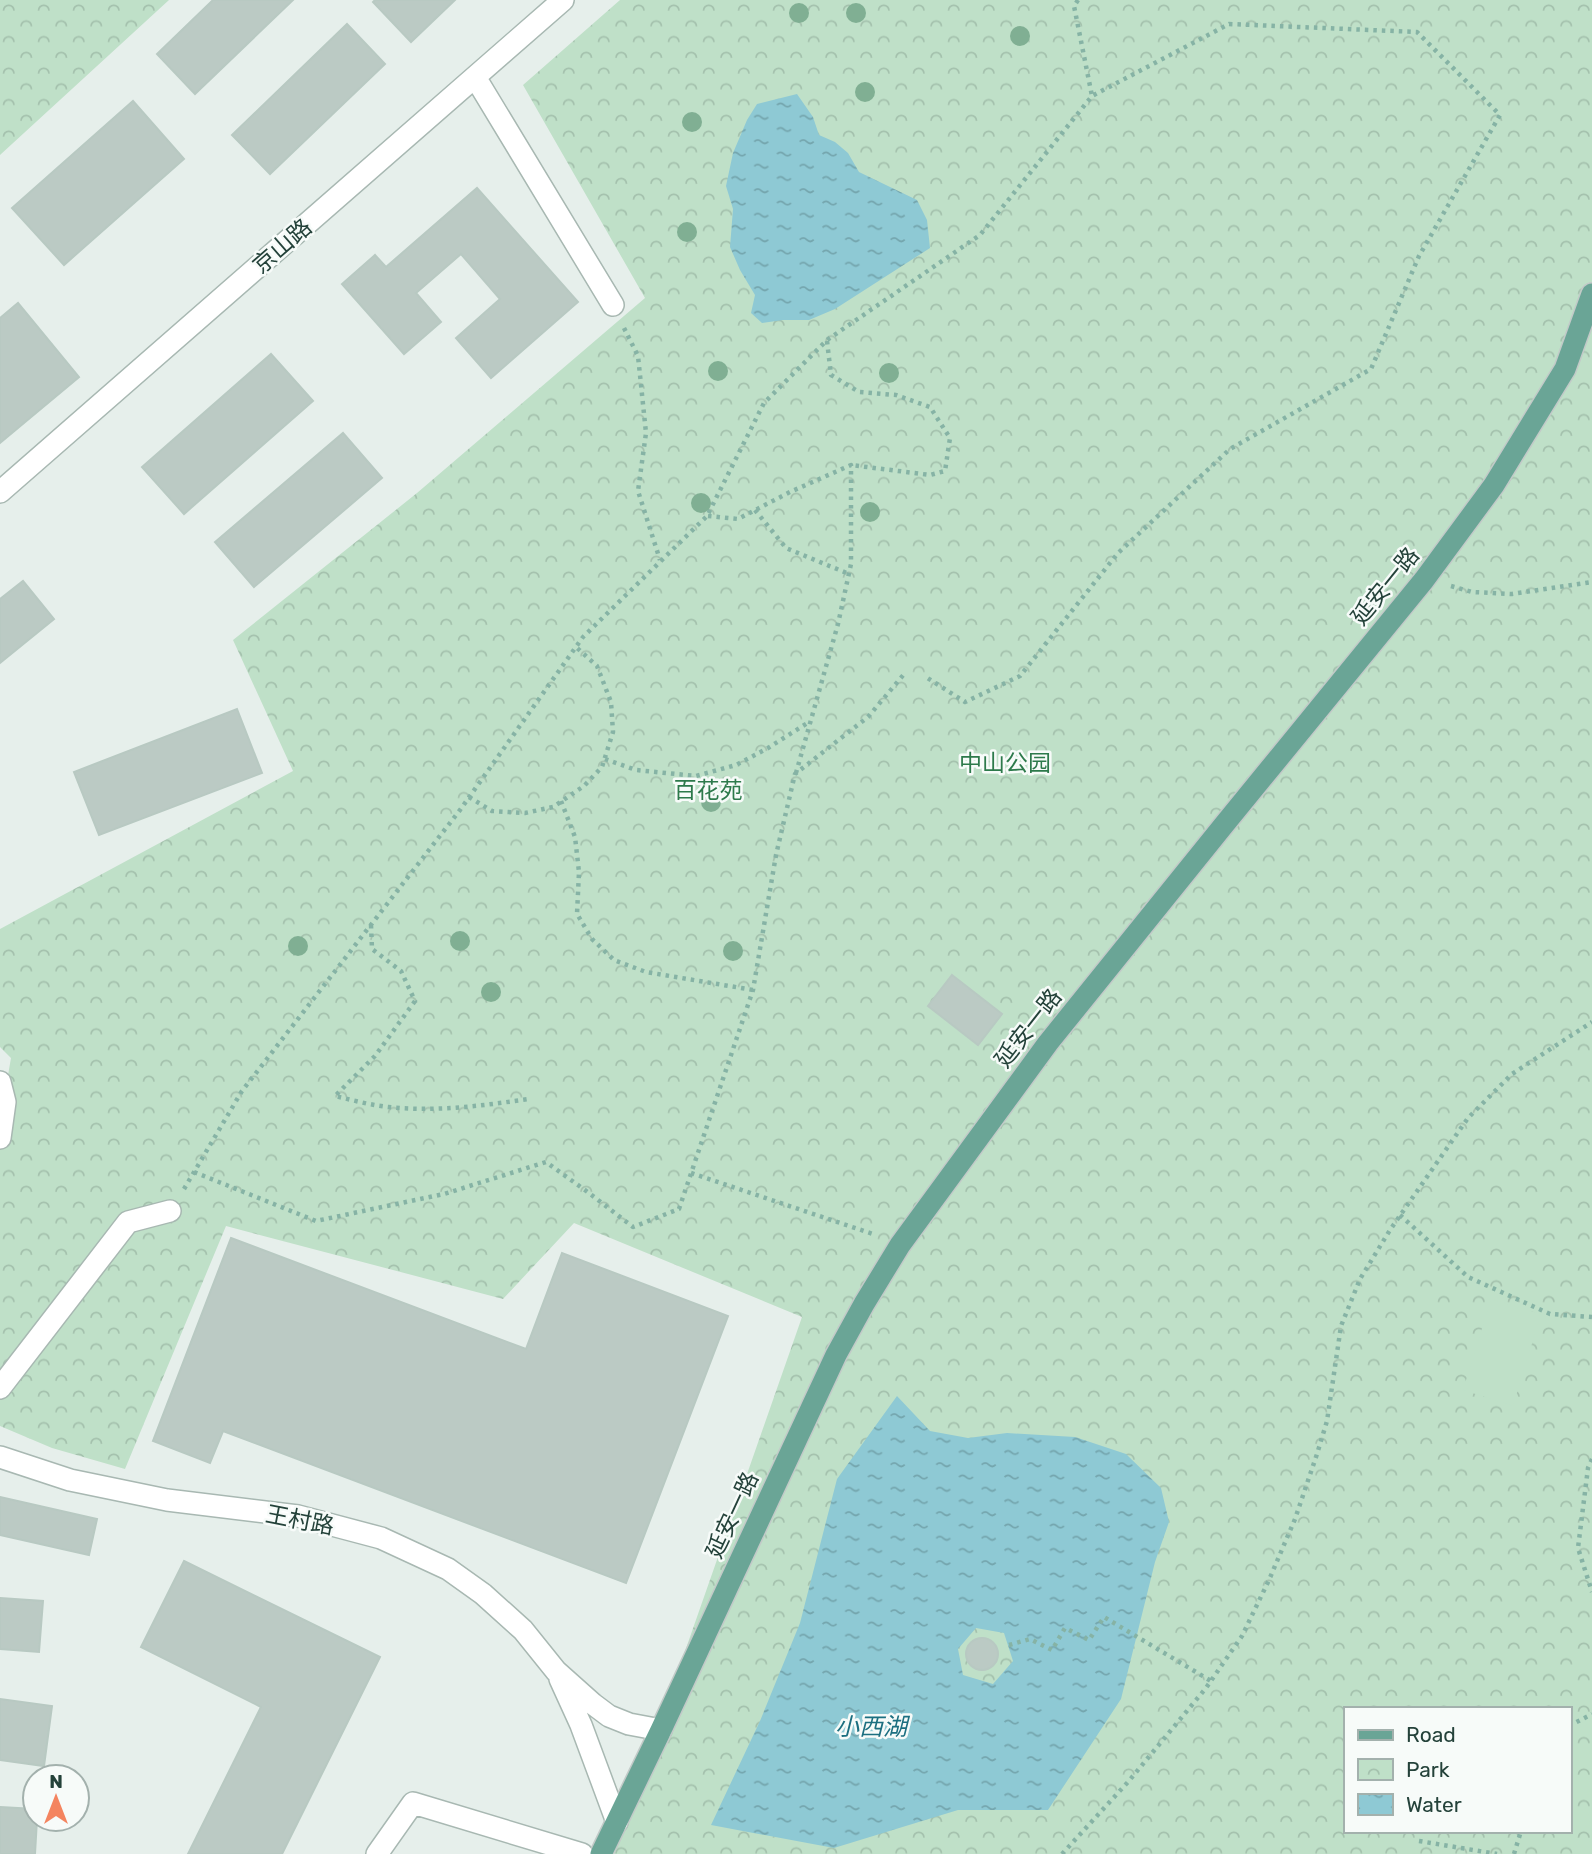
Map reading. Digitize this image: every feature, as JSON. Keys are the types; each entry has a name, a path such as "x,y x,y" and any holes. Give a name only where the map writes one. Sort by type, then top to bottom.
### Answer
{"main road":[{"name":"延安一路","path":"601,1854 836,1355 900,1245 1048,1043 1424,580 1494,485 1565,369 1592,295"}],"street":[{"name":"京山路","path":"0,492 563,0"},
{"path":"475,77 613,306"},
{"path":"0,1082 5,1102 0,1138"},
{"path":"0,1388 128,1222 170,1211"},
{"name":"王村路","path":"0,1457 70,1480 167,1500 298,1516 381,1538 448,1569 483,1594 523,1630 556,1671 609,1716 629,1724 661,1730"},
{"name":"王村路","path":"556,1671 581,1725 617,1822"},
{"path":"377,1854 413,1804 582,1854"}],"path":[{"path":"1078,0 1074,6 1092,96"},
{"path":"170,1211 242,1091 469,797 583,637 707,516 764,403 827,340 980,235 1092,96 1229,24 1417,32 1500,115 1419,256 1371,369 1230,449 1118,553 1020,676 965,702 926,677"},
{"path":"613,306 638,356 646,433 638,491 661,561"},
{"path":"707,516 738,519 851,465 930,475 945,471 950,438 930,407 896,395 859,392 831,375 827,340"},
{"path":"194,1171 316,1221 444,1194 546,1162 633,1227 679,1209 753,990 776,855 795,774 838,624 851,564 851,465"},
{"path":"755,510 786,548 849,575"},
{"path":"1424,580 1472,592 1513,594 1592,582"},
{"path":"469,797 492,811 524,813 553,807 584,786 602,767 613,732 611,702 597,666 576,648"},
{"path":"795,774 868,717 905,673"},
{"path":"605,759 636,770 696,776 736,765 809,722"},
{"path":"561,801 575,837 579,872 577,914 592,939 614,960 646,972 753,990"},
{"path":"371,924 372,948 401,971 415,1001 375,1056 335,1096 386,1107 438,1110 528,1099"},
{"path":"1062,1854 1128,1783 1211,1681 1242,1636 1295,1518 1327,1421 1341,1326 1360,1279 1400,1215 1468,1118 1505,1080 1592,1022"},
{"path":"691,1173 900,1245"},
{"path":"1400,1215 1468,1277 1550,1314 1592,1317"},
{"path":"1592,1459 1588,1468 1578,1548 1592,1592"},
{"path":"1009,1645 1030,1639 1052,1650 1065,1628 1089,1640 1104,1617 1211,1681"},
{"path":"1571,1725 1592,1714"},
{"path":"1514,1854 1520,1833"},
{"path":"1419,1841 1497,1854"}],"green space":[{"path":"0,0 169,0 0,155"},
{"name":"中山公园","path":"620,0 1592,0 1592,1854 614,1854 802,1317 574,1223 503,1299 226,1226 125,1469 52,1448 0,1426 0,1121 11,1058 0,1047 0,929 293,771 233,640 417,493 645,298 523,85"},
{"path":"1491,1299 1541,1314 1513,1406 1463,1390"}],"water":[{"path":"797,94 813,117 819,135 835,142 848,153 859,172 917,200 927,220 930,248 835,309 809,320 762,323 751,313 755,295 730,247 733,209 726,186 733,153 757,104"},
{"name":"小西湖","path":"897,1396 930,1431 968,1438 1007,1433 1075,1437 1126,1454 1161,1488 1169,1522 1155,1562 1121,1699 1048,1810 958,1810 834,1848 711,1825 760,1721 800,1623 837,1479","holes":["976,1628 1004,1633 1013,1661 993,1684 963,1675 958,1649"]}],"building":[{"path":"213,0 293,0 195,94 157,54"},
{"path":"455,0 411,42 373,2"},
{"path":"347,24 385,64 270,174 232,135"},
{"path":"133,101 184,159 64,265 12,208"},
{"path":"477,188 578,302 491,378 456,338 500,299 461,254 416,293 441,322 404,354 342,284 375,255 386,267"},
{"path":"18,303 79,377 0,443 0,318"},
{"path":"271,354 313,401 184,514 142,467"},
{"path":"343,433 382,478 254,587 215,542"},
{"path":"23,581 54,619 0,663 0,599"},
{"path":"237,709 262,773 99,835 74,772"},
{"path":"952,975 1002,1014 978,1045 928,1006"},
{"path":"231,1238 526,1349 562,1253 728,1316 626,1583 223,1431 210,1463 153,1441"},
{"path":"0,1497 97,1519 89,1555 0,1535"},
{"path":"184,1561 380,1657 282,1854 188,1854 261,1707 141,1647"},
{"path":"0,1598 43,1601 39,1652 0,1649"},
{"path":"982,1638 993,1643 998,1654 993,1665 982,1670 971,1665 966,1654 971,1643"},
{"path":"0,1699 52,1706 44,1763 0,1760"},
{"path":"0,1807 21,1808 21,1833 36,1833 35,1854 0,1854"}],"park label":[{"name":"百花苑","path":"708,790"}]}
